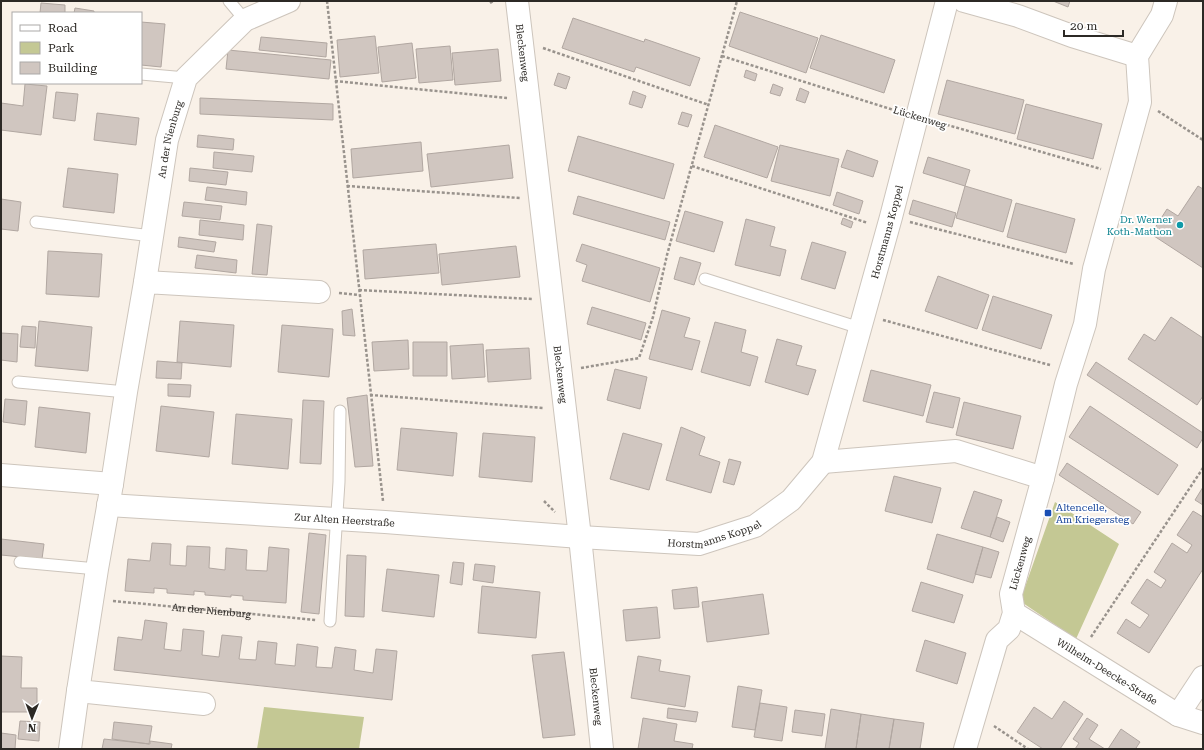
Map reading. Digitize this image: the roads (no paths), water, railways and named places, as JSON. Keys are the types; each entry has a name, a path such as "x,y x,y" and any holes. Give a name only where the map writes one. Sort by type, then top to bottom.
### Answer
{"street":[{"name":"An der Nienburg","path":"70,749 97,569 126,392 146,282 166,140 186,78 245,20 289,1"},
{"name":"Bleckenweg","path":"517,1 580,538 602,749"},
{"name":"Horstmanns Koppel","path":"580,538 699,544 755,526 791,500 824,462 947,1"},
{"path":"964,1 1018,16 1072,36 1137,56 1162,15 1166,1"},
{"name":"Lückenweg","path":"1014,613 1011,594 1043,478 1070,370 1085,324 1094,269 1140,102 1137,56"},
{"path":"146,282 318,292"},
{"path":"824,462 956,451 1043,478"},
{"path":"1,475 110,495"},
{"name":"Zur Alten Heerstraße","path":"110,495 336,520 385,522 580,538"},
{"path":"966,749 997,640 1009,629 1014,613"},
{"name":"Wilhelm-Deecke-Straße","path":"1014,613 1178,715 1203,723"},
{"path":"1178,715 1203,677"},
{"path":"78,691 204,704"}],"lane":[{"path":"229,1 245,20"},
{"path":"142,74 186,78"},
{"path":"36,222 152,236"},
{"path":"705,279 862,321"},
{"path":"18,382 126,392"},
{"path":"330,621 339,482 340,411"},
{"path":"20,562 97,569"}],"place":[{"name":"Dr. Werner Koth-Mathon","path":"1180,225"},
{"name":"Altencelle, Am Kriegersteg","path":"1048,513"}]}
